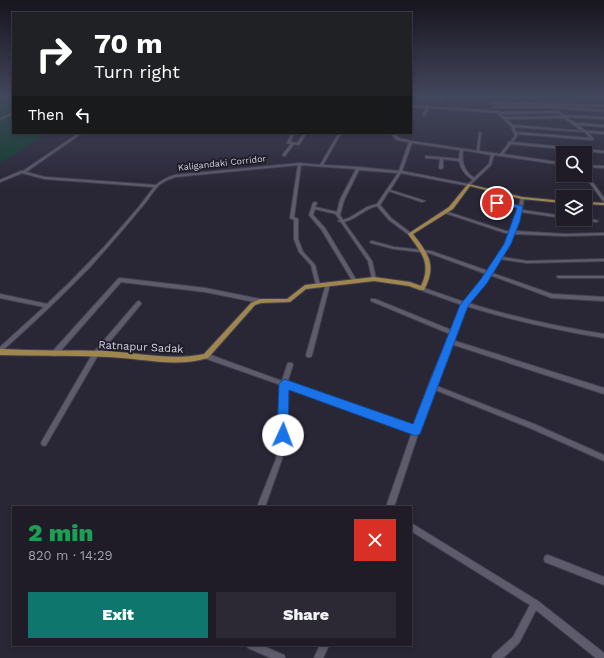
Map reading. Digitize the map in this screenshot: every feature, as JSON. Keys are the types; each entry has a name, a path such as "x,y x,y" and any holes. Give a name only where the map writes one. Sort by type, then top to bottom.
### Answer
{"main road":[{"path":"206,356 248,308 260,301 288,301 305,287 374,279 410,284 422,289 425,283 428,261 424,251 410,234 451,208 469,185 522,198 556,201"},
{"path":"592,203 604,204"},
{"name":"Ratnapur Sadak","path":"0,351 54,354 95,354 169,360 197,359 206,356"}],"street":[{"path":"501,155 516,136 513,128"},
{"path":"533,128 604,133"},
{"path":"515,133 592,140 581,128"},
{"path":"478,152 480,133"},
{"path":"0,181 23,173 80,134"},
{"path":"293,134 288,143 298,144 305,134"},
{"path":"321,165 339,134"},
{"path":"392,134 398,139 411,142 556,163"},
{"path":"340,221 352,220 369,206 378,205 398,178 411,142"},
{"path":"509,143 604,152"},
{"path":"284,156 293,144"},
{"path":"462,149 460,160 463,169 474,179"},
{"path":"469,185 490,164 493,154"},
{"path":"426,157 460,160"},
{"path":"441,168 442,158"},
{"path":"300,164 292,218 296,219 296,239 302,252 313,265 318,285"},
{"name":"Kaligandaki Corridor","path":"0,351 48,306 126,224 151,195 155,186 165,179 175,176 300,164 400,172 469,185"},
{"path":"592,166 604,167"},
{"path":"358,168 342,200 338,213 340,221 370,261 374,279"},
{"path":"23,173 45,178 155,186"},
{"path":"591,182 604,200"},
{"path":"388,190 423,201"},
{"path":"390,506 431,386 464,305 508,244 521,209 522,198"},
{"path":"315,203 311,215 323,228 355,281"},
{"path":"497,203 556,216"},
{"path":"378,205 390,218 410,234"},
{"path":"313,208 338,213"},
{"path":"444,212 501,230 513,232 565,235 604,234"},
{"path":"592,221 596,221"},
{"path":"372,242 394,248 424,251 489,272 552,296 604,299"},
{"path":"499,258 508,261 527,262 604,260"},
{"path":"559,277 604,277"},
{"path":"54,354 120,280 205,290 260,301"},
{"path":"309,355 328,284"},
{"path":"422,289 464,305 530,322 604,336"},
{"path":"0,296 48,306"},
{"path":"373,300 453,333"},
{"path":"44,443 95,354 139,303"},
{"path":"449,341 604,392"},
{"path":"206,356 416,430"},
{"path":"261,506 279,459 284,424 284,384 290,365"},
{"path":"431,386 532,426 604,458"},
{"path":"412,528 535,604 603,658"},
{"path":"548,559 604,581"},
{"path":"496,658 516,640 535,604"},
{"path":"253,646 281,658"},
{"path":"318,658 324,646"}],"green space":[{"path":"0,128 12,128 12,134 45,134 0,163"}],"route":[{"path":"283,435 284,424 282,406 284,384 416,430 431,386 464,305 484,281 508,244 517,221 521,207 497,203"}]}
